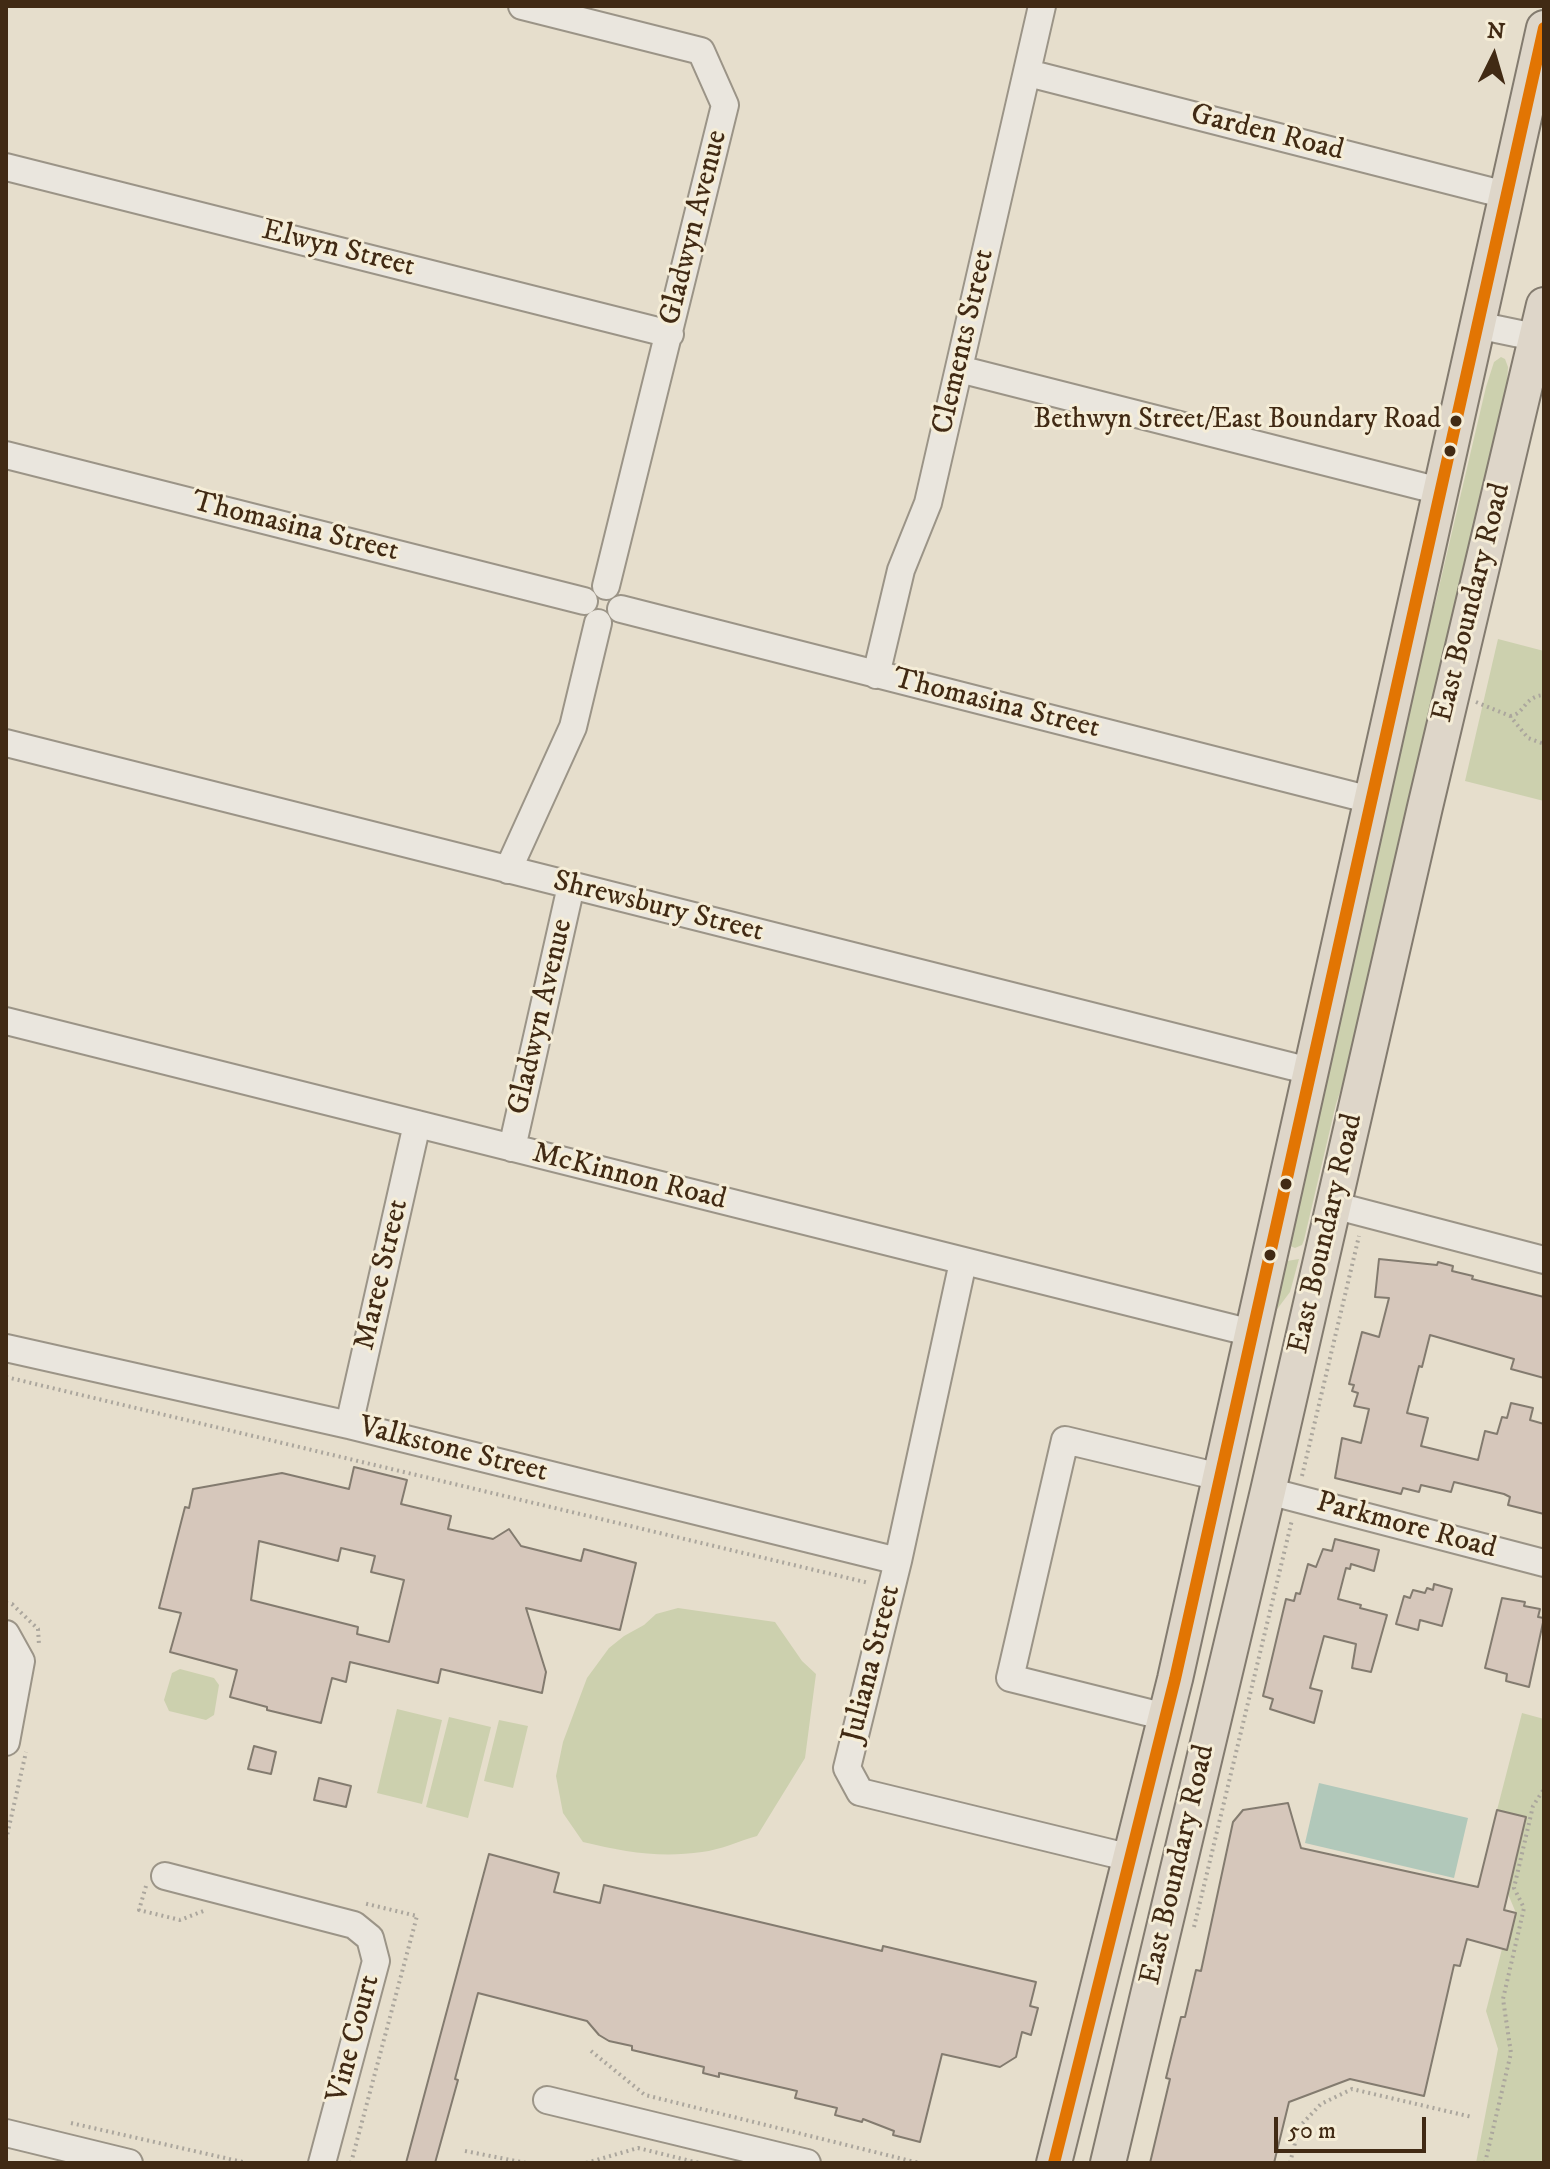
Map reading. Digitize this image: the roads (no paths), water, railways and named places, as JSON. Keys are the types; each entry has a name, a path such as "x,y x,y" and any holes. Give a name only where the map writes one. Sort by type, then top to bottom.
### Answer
{"main road":[{"name":"East Boundary Road","path":"1054,2163 1166,1717 1544,28"},
{"name":"East Boundary Road","path":"1108,2163 1282,1495 1322,1252 1451,697 1532,404 1542,327"},
{"path":"1270,1251 1291,1255 1322,1252"},
{"path":"1252,1333 1268,1328 1281,1317 1322,1252"}],"street":[{"name":"Gladwyn Avenue","path":"522,6 701,51 725,105 606,586"},
{"name":"Clements Street","path":"876,675 901,570 928,503 1042,6"},
{"name":"Garden Road","path":"1028,73 1506,195"},
{"name":"Elwyn Street","path":"6,167 670,334"},
{"path":"1477,325 1542,327"},
{"path":"959,369 1440,491"},
{"name":"Thomasina Street","path":"6,455 591,612"},
{"path":"508,870 573,727 591,612 595,587 606,586 620,597 621,609 610,623 591,612"},
{"name":"Thomasina Street","path":"621,609 1371,800"},
{"name":"Shrewsbury Street","path":"6,743 1310,1071"},
{"name":"Gladwyn Avenue","path":"512,1148 571,886"},
{"name":"McKinnon Road","path":"6,1021 1252,1333"},
{"name":"Maree Street","path":"349,1425 417,1124"},
{"path":"1333,1205 1544,1260"},
{"name":"Juliana Street","path":"963,1262 898,1561 847,1768 860,1792 1131,1858"},
{"name":"Valkstone Street","path":"6,1348 349,1425 898,1561"},
{"path":"1166,1717 1010,1678 1065,1440 1220,1477"},
{"name":"Parkmore Road","path":"1282,1495 1544,1563"},
{"path":"6,1634 21,1661 6,1742"},
{"name":"Vine Court","path":"156,1879 354,1925 370,1938 376,1961 322,2163"},
{"path":"547,2100 807,2163"},
{"path":"6,2133 129,2163"}],"place":[{"name":"Bethwyn Street/East Boundary Road","path":"1456,421"}]}
